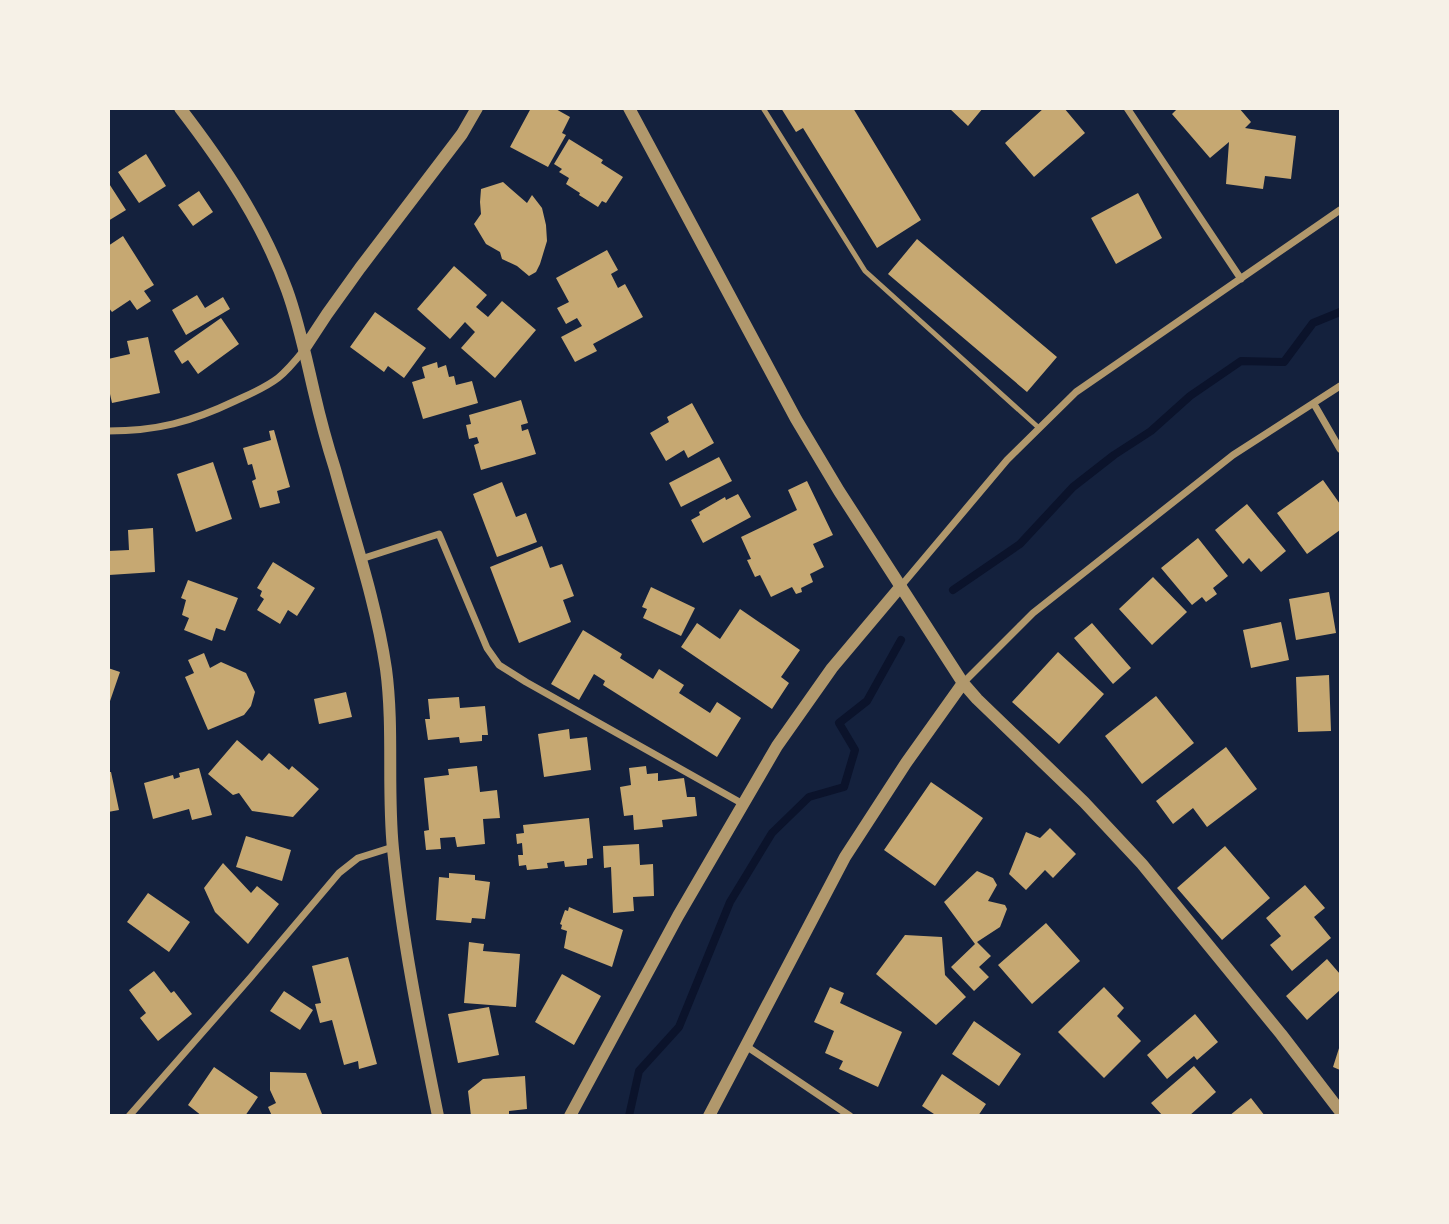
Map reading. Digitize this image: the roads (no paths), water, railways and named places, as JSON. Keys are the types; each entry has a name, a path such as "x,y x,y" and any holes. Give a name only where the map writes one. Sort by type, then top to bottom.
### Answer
{"street":[{"path":"180,108 224,169 263,234 286,287 361,559 386,672 390,797 399,901 438,1115"},
{"path":"108,431 157,428 182,423 247,396 285,371 462,134 477,108"},
{"path":"629,108 796,419 962,683 1084,802 1142,864 1281,1034 1340,1111"},
{"path":"1127,108 1241,279"},
{"path":"570,1115 678,916 777,746 815,690 853,642 1007,460 1076,392 1340,209"},
{"path":"709,1115 845,857 962,683 1033,613 1128,537 1233,455 1340,386"},
{"path":"1314,404 1340,449"},
{"path":"361,559 439,534 482,639 499,664 526,682 743,804"},
{"path":"129,1115 339,873 358,858 393,847"},
{"path":"746,1046 850,1115"}],"lane":[{"path":"763,108 865,271 1039,428"}],"waterway":[{"path":"953,590 1020,544 1073,487 1151,431 1190,396 1241,361 1284,362 1313,323 1340,312"},
{"path":"629,1116 639,1071 679,1027 730,902 772,833 809,797 844,787 855,750 839,723 867,701 901,640"}]}
